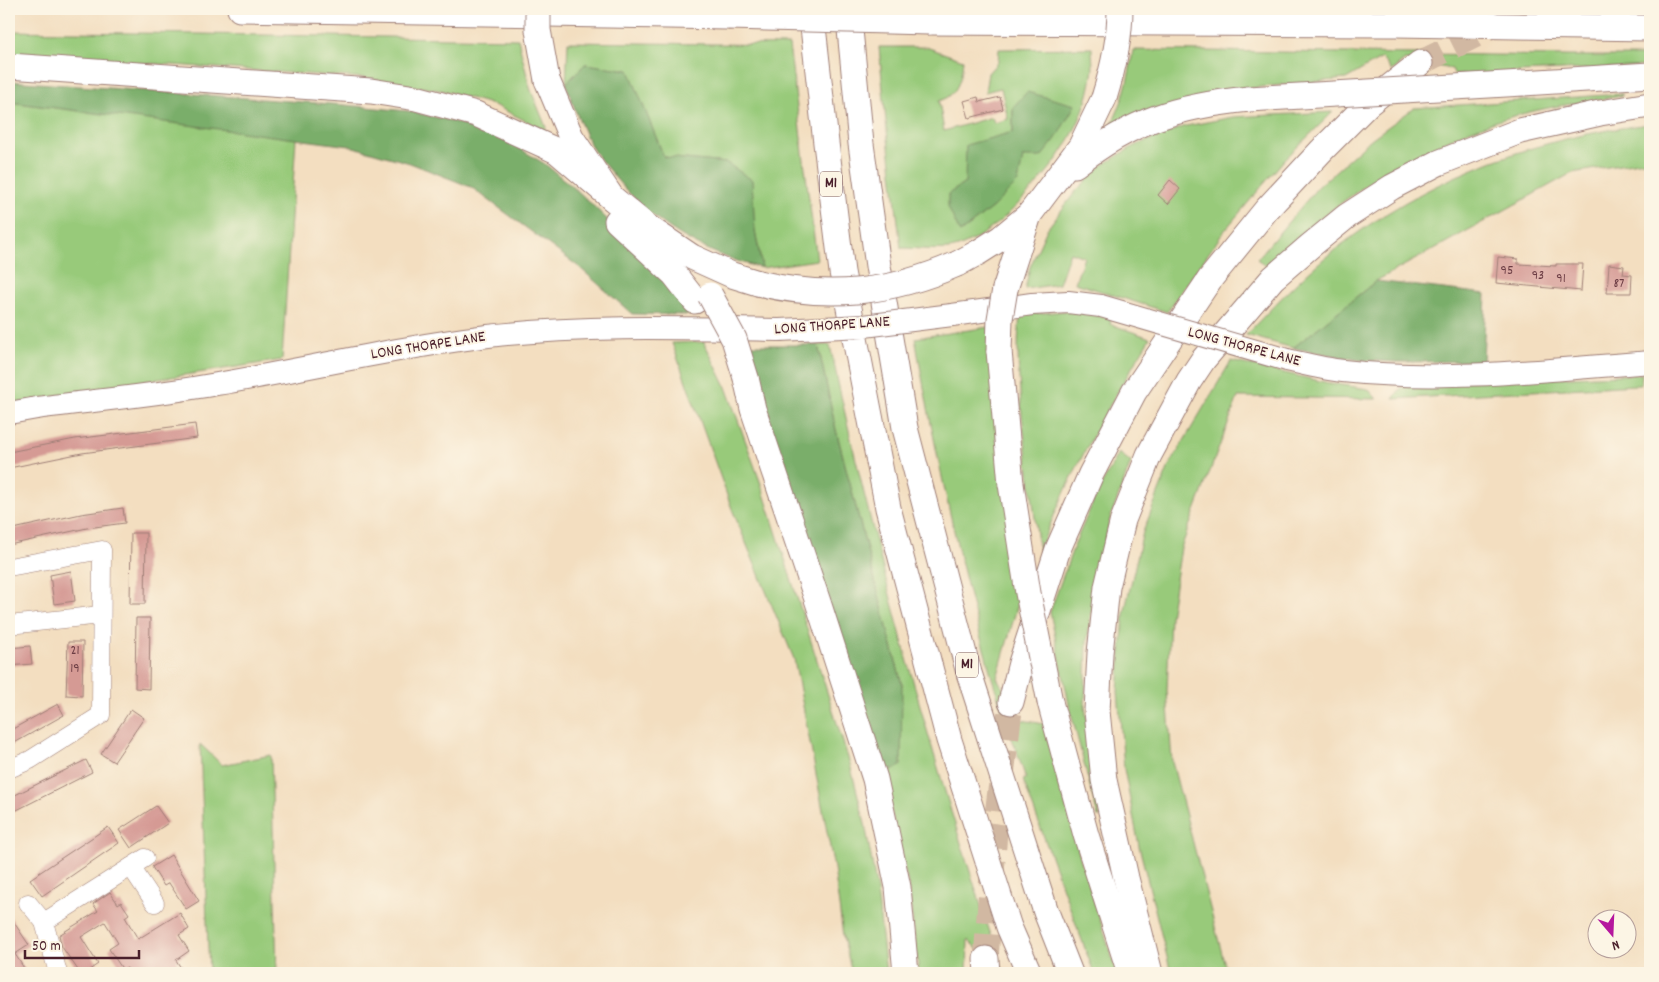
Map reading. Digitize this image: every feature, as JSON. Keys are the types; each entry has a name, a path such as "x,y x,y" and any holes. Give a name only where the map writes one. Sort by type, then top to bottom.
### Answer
{"highway":[{"path":"240,9 929,22 1386,24 1650,28"},
{"path":"538,9 538,30 547,80 571,137 612,198"},
{"name":"M1","path":"811,9 842,272 888,508 949,740 1009,928 1028,973"},
{"name":"M1","path":"848,9 861,144 878,266 905,428 969,673 1046,912 1070,973"},
{"path":"9,66 371,91 416,98 476,114 556,151 646,226 710,266 778,288 809,292 842,293 866,291 912,282 957,264 1001,238 1030,214 1082,146 1104,98 1112,73 1120,9"},
{"path":"1012,702 1021,663 1058,549 1091,474 1134,392 1210,279 1267,209 1368,104 1420,64"},
{"path":"1059,177 1096,148 1145,121 1212,103 1249,99 1650,75"},
{"path":"1150,973 1104,780 1098,711 1100,654 1106,587 1123,520 1148,455 1189,381 1203,360 1273,278 1347,216 1392,187 1438,163 1520,131 1600,113 1650,105"},
{"path":"507,127 547,158 702,298 734,339 742,379 818,602 875,779 898,887 906,973"},
{"path":"1030,214 1005,289 1000,319 999,350 1011,484 1028,593 1050,702 1086,835 1130,973"},
{"path":"672,244 692,269 702,298"}],"main road":[{"name":"LONG THORPE LANE","path":"9,413 214,385 406,348 488,336 578,328 644,327 779,330 864,326 1032,304 1068,302 1101,306 1287,360 1357,372 1382,374 1458,374 1650,362"}],"street":[{"path":"9,567 102,550 101,715 30,760 9,769"},
{"path":"9,625 101,615"},
{"path":"44,922 138,862 155,903"},
{"path":"28,903 44,922 58,973"}],"green space":[{"path":"9,31 518,39 530,88 546,127 544,130 494,105 445,91 366,78 9,54"},
{"path":"568,42 789,45 817,260 762,268 755,230 726,163 664,157 628,70 585,64 566,84"},
{"path":"879,47 926,47 963,60 958,85 951,95 939,101 944,131 992,117 994,123 1008,119 1001,88 985,92 988,73 998,62 999,49 1092,48 1093,72 1083,111 1056,160 1033,189 1007,215 984,234 958,247 938,250 901,248","holes":["1013,107 1018,182 994,206 960,233 948,195 965,183 1013,132"]},
{"path":"1133,50 1650,56 1650,66 1455,75 1452,69 1405,60 1391,71 1382,58 1346,79 1250,88 1109,129 1125,91"},
{"path":"585,64 629,70 664,157 727,163 752,180 755,230 762,268 718,254 679,234 644,208 613,175 596,154 590,143 566,84"},
{"path":"9,81 345,105 408,111 452,121 504,139 545,164 580,193 669,279 690,315 632,314 579,267 471,187 410,163 350,146 9,102"},
{"path":"1027,92 1075,105 1055,140 1041,157 1023,157 1018,182 994,206 960,233 948,207 948,194 965,183 966,145 1013,132 1013,107"},
{"path":"1622,94 1622,96 1521,114 1455,137 1406,162 1336,206 1266,266 1257,259 1318,187 1371,139 1414,108"},
{"path":"9,102 296,138 282,360 100,388 9,405"},
{"path":"1333,112 1284,160 1225,230 1167,312 1075,283 1084,257 1070,252 1059,284 1025,289 1030,267 1047,229 1076,191 1101,166 1134,146 1186,126 1233,117"},
{"path":"1650,124 1650,160 1572,173 1376,281 1293,348 1246,335 1283,296 1323,259 1386,214 1421,194 1457,176 1531,148 1570,138"},
{"path":"1376,281 1486,294 1483,361 1398,362 1359,360 1293,348"},
{"path":"1065,311 1111,318 1110,324 1150,338 1090,442 1050,524 1039,552 1020,390 1018,353 1020,315"},
{"path":"989,327 1019,600 997,678 1022,720 1044,724 1081,860 1117,973 1094,973 1023,780 1026,779 996,691 969,594 931,424 915,338"},
{"path":"704,342 726,387 761,484 850,764 865,824 877,890 886,973 852,973 843,936 834,868 794,659 732,509 672,343"},
{"path":"748,345 818,345 836,430 902,685 901,766 891,770 879,757 753,378 759,376"},
{"path":"818,345 830,345 867,504 917,693 958,834 1004,973 998,973 998,970 968,940 967,973 919,973 908,884 879,757 902,685 836,430"},
{"path":"1231,361 1329,383 1368,389 1377,399 1238,397 1181,548 1170,617 1167,691 1172,762 1227,973 1171,973 1139,846 1124,769 1118,691 1124,614 1143,532 1169,466"},
{"path":"1642,374 1641,385 1393,399 1400,389 1411,384"},
{"path":"1119,453 1131,462 1110,519 1096,579 1087,642 1085,706 1100,817 1098,817 1070,709 1050,612 1075,543 1099,489"},
{"path":"200,744 222,765 271,755 277,973 209,973"}],"building":[{"path":"978,97 979,102 1000,97 1003,109 969,118 964,101"},
{"path":"1170,180 1180,189 1168,204 1158,195"},
{"path":"1498,257 1518,259 1518,264 1556,266 1556,264 1583,264 1581,291 1496,283"},
{"path":"1609,264 1624,266 1623,274 1632,275 1631,293 1607,293"},
{"path":"195,424 197,438 82,453 9,468 9,452 75,439"},
{"path":"123,508 125,523 87,528 9,545 9,530 81,514"},
{"path":"131,533 146,533 145,604 130,604"},
{"path":"71,571 75,601 54,604 50,575"},
{"path":"136,618 150,618 149,689 135,688"},
{"path":"68,642 83,642 82,696 66,695"},
{"path":"30,646 32,664 9,666 9,648"},
{"path":"58,704 64,715 9,746 9,731"},
{"path":"131,709 144,718 114,762 101,754"},
{"path":"86,760 92,772 9,814 9,798"},
{"path":"156,806 168,823 131,848 119,830"},
{"path":"108,827 119,843 42,896 30,879"},
{"path":"171,855 199,901 186,909 169,883 164,886 152,867"},
{"path":"110,892 118,904 121,902 129,914 125,917 138,939 180,913 189,929 179,935 189,951 176,960 184,973 131,973 127,968 123,970 109,949 118,943 105,922 81,937 98,964 85,973 80,973 62,947 59,935 98,911 93,904"},
{"path":"9,915 29,945 15,954 27,973 12,973 9,969"}],"tunnel":[{"path":"1420,63 1528,9"},
{"path":"986,959 995,831 1011,702"}]}
